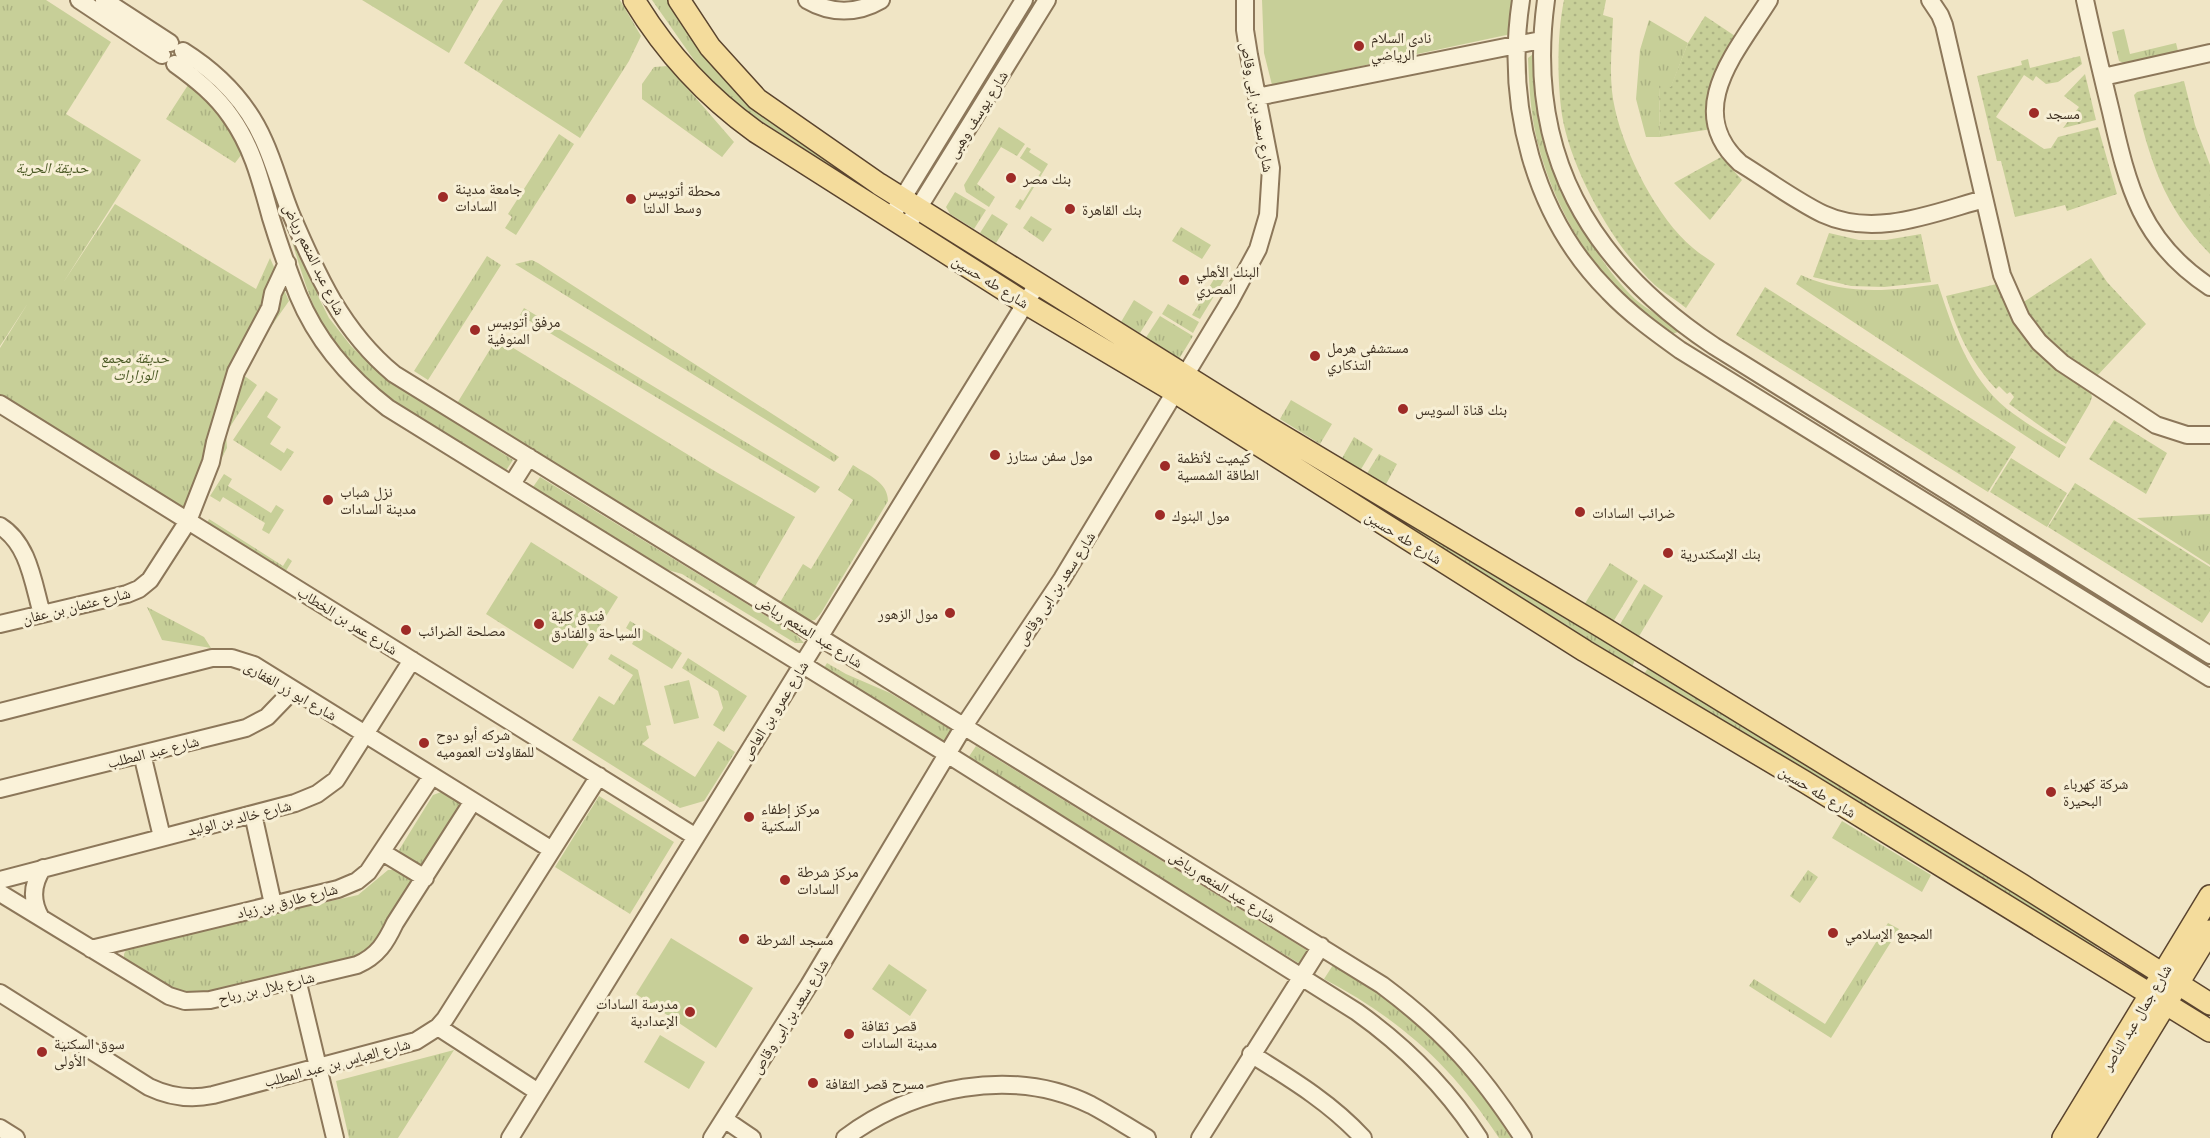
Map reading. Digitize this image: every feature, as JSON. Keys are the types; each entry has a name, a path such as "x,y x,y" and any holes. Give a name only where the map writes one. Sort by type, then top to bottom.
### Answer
{"main road":[{"name":"شارع طه حسين","path":"634,0 663,45 715,100 756,132 898,223 1025,303 1180,384 1256,420 2022,885 2210,1004"},
{"name":"شارع طه حسين","path":"679,0 711,47 757,99 910,203 1038,283 1180,384 1627,676 2210,1031"},
{"path":"1627,676 1640,652"},
{"name":"شارع جمال عبد الناصر","path":"2084,1138 2134,1039 2170,978 2210,896"},
{"name":"شارع جمال عبد الناصر","path":"2170,978 2210,930"},
{"name":"شارع جمال عبد الناصر","path":"2062,1138 2134,1039"}],"street":[{"name":"شارع عبد المنعم رياض","path":"79,0 216,75 235,95 249,114 267,147 291,213 341,316 365,348 387,368 1382,985 1442,1034 1479,1073 1523,1138"},
{"name":"شارع عبد المنعم رياض","path":"104,0 173,53 208,89 240,130 255,161 286,263 312,323 340,364 371,395 388,408 1358,1012 1396,1042 1448,1095 1479,1138"},
{"path":"807,0 827,9 846,11 866,7 881,0"},
{"name":"شارع يوسف وهبى","path":"898,223 1024,0"},
{"name":"شارع يوسف وهبى","path":"910,203 1047,0"},
{"name":"شارع سعد بن ابى وقاص","path":"712,1138 805,991 964,726 1062,579 1230,302 1258,249 1268,214 1271,168 1245,30 1245,0"},
{"path":"1521,0 1516,44 1517,84 1526,144 1539,183 1559,225 1578,256 1608,291 1645,326 1680,350 2210,678"},
{"path":"1546,0 1541,40 1543,87 1550,128 1561,168 1578,206 1600,242 1627,275 1690,330 2210,655"},
{"path":"1930,0 1944,25 2007,290 2021,318 2039,342 2062,363 2156,425 2187,435 2210,435"},
{"path":"2085,0 2123,166 2140,213 2172,256 2210,287"},
{"path":"1765,2 1724,72 1714,101 1718,131 1727,149 1740,163 1822,214 1863,224 1901,221 1984,199"},
{"path":"1257,97 1541,40"},
{"path":"2103,77 2210,53"},
{"path":"272,220 291,213"},
{"name":"شارع عثمان بن عفان","path":"0,624 127,594 140,589 150,580 188,521 211,462 236,372 270,308 273,293 286,263"},
{"name":"شارع عمرو بن العاص","path":"510,1138 1038,283"},
{"path":"270,308 298,294"},
{"path":"1680,350 1690,330"},
{"name":"شارع عمر بن الخطاب","path":"0,404 696,837"},
{"path":"512,484 529,457"},
{"path":"0,526 13,536 24,551 42,614"},
{"name":"شارع ابو زر الغفارى","path":"0,712 213,658 232,658 247,662 552,850"},
{"name":"شارع خالد بن الوليد","path":"0,880 306,800 336,780 412,660"},
{"name":"شارع عبد المطلب","path":"0,789 246,728 267,717 293,690"},
{"path":"142,754 162,837"},
{"name":"شارع طارق بن زياد","path":"90,949 338,888 357,881 368,872 432,776"},
{"name":"شارع العباس بن عبد المطلب","path":"0,993 149,1087 171,1096 203,1097 416,1041 438,1027 599,776"},
{"name":"شارع بلال بن رباح","path":"0,893 157,990 185,1001 210,1000 357,965 372,957 384,944 473,801"},
{"path":"253,814 273,904"},
{"path":"382,852 425,878"},
{"path":"41,918 35,904 33,890 43,868"},
{"path":"1200,1138 1321,946"},
{"path":"297,979 335,1138"},
{"path":"438,1027 538,1092"},
{"path":"1251,1054 1311,1093 1335,1111 1363,1138"},
{"path":"845,1138 881,1114 919,1098 958,1088 997,1085 1035,1089 1073,1098 1091,1105 1146,1138"},
{"path":"724,1119 752,1138"},
{"path":"0,1128 16,1138"}],"green space":[{"name":"حديقة مجمع الوزارات","path":"0,0 46,0 111,42 66,114 141,160 63,283 115,204 256,289 270,258 289,301 239,372 257,385 226,433 227,448 188,521 0,404 0,348 28,303 0,346"},
{"path":"362,0 479,0 449,53"},
{"path":"503,0 620,0 641,36 629,61 580,138 464,63"},
{"path":"652,0 669,0 682,22 746,104 883,199 741,108 701,70"},
{"name":"نادي السلام الرياضي","path":"1262,0 1514,0 1511,34 1272,85 1264,53"},
{"path":"1564,0 1606,0 1603,15 1613,18 1611,64 1613,98 1626,145 1644,184 1667,220 1693,248 1715,264 1686,308 1656,286 1625,251 1597,207 1575,160 1562,115 1559,87 1558,57"},
{"path":"1705,16 1741,40 1712,129 1660,137 1659,84 1671,86 1688,43"},
{"path":"1649,20 1688,43 1671,87 1659,85 1660,137 1646,137 1636,99 1640,50"},
{"path":"2124,29 2130,54 2176,43 2178,51 2126,64 2119,61 2112,32"},
{"path":"1533,54 1537,55 1541,124 1555,169 1577,218 1590,241 1620,283 1635,299 1678,332 1672,334 1650,321 1619,293 1571,227 1548,177 1534,126 1528,58"},
{"path":"2080,56 2082,64 2058,82 2046,84 2036,76 2033,81 2024,75 1996,117 2044,149 2051,148 2058,137 2098,127 2117,194 2067,211 2065,205 2015,217 2001,161 1997,161 1977,76 2022,65 2021,61 2028,59 2030,68"},
{"path":"668,66 734,142 722,157 642,99 642,84 654,67"},
{"path":"2085,74 2096,120 2063,128 2079,107 2064,96"},
{"path":"2184,81 2195,125 2210,165 2210,254 2194,236 2169,199 2152,161 2134,95 2137,92"},
{"path":"190,82 204,91 245,150 235,163 166,119"},
{"path":"999,127 1025,144 1017,156 1001,147 977,184 995,197 989,207 966,192 964,185"},
{"path":"559,134 574,144 516,235 505,228 512,217 508,214"},
{"path":"1027,147 1031,149 1029,152 1048,164 1020,210 1015,207 1020,199 1023,201 1041,172 1020,158"},
{"path":"1721,157 1742,180 1710,220 1674,183"},
{"path":"955,192 986,210 974,229 950,214 946,207"},
{"path":"992,214 1008,224 996,243 980,233"},
{"path":"1031,216 1052,229 1043,242 1023,228"},
{"path":"1181,227 1211,245 1202,259 1172,241"},
{"path":"294,230 319,298 329,318 351,346 381,375 513,460 505,472 403,408 357,370 338,348 322,323 312,301 289,232"},
{"path":"1829,233 1859,240 1886,240 1921,234 1931,282 1884,287 1851,286 1813,277"},
{"path":"487,256 501,265 428,380 414,371"},
{"path":"2091,258 2107,282 2146,324 2095,378 2053,346 2022,303"},
{"path":"532,260 839,457 834,462 515,264"},
{"path":"1219,271 1227,275 1200,319 1192,315"},
{"path":"1801,275 1818,282 1852,289 1886,290 1938,284 1956,335 1982,382 2007,409 2066,447 2059,458 1796,284"},
{"path":"2001,283 2015,321 2024,335 2045,358 2090,390 2092,397 2090,403 2066,444 2009,404 2014,397 1999,386 1996,389 1987,378 1965,346 1955,322 1946,296"},
{"path":"1765,287 2016,447 1988,492 1736,335"},
{"path":"1134,300 1153,312 1140,333 1121,322"},
{"path":"1168,304 1199,322 1193,333 1162,314"},
{"path":"524,308 820,487 815,493 520,315"},
{"path":"1160,316 1193,336 1179,359 1145,339"},
{"path":"497,338 718,473 795,517 754,588 456,405"},
{"path":"266,391 278,399 267,417 281,427 270,444 284,453 287,448 294,452 281,471 233,440"},
{"path":"1190,391 1635,660 1632,667 1186,397"},
{"path":"1291,400 1332,424 1320,444 1280,419"},
{"path":"2114,420 2167,453 2146,494 2089,459"},
{"path":"1354,437 1373,449 1360,471 1341,460"},
{"path":"1379,454 1397,464 1385,486 1366,475"},
{"path":"2011,458 2067,493 2047,527 1990,492"},
{"path":"853,465 881,484 888,501 821,613 815,620 807,621 779,604 803,564 811,569 853,500 838,490"},
{"path":"224,474 232,479 228,486 271,513 276,505 284,510 269,534 262,530 265,523 223,497 220,502 210,496"},
{"path":"540,477 796,634 804,643 795,643 682,574 668,570 533,487"},
{"path":"2075,483 2210,567 2210,611 2202,623 2048,527"},
{"path":"2210,514 2210,565 2137,518"},
{"path":"209,519 283,566 288,558 292,561 284,574 206,525"},
{"path":"531,542 618,597 573,669 486,614"},
{"path":"1610,563 1638,581 1613,622 1584,605"},
{"path":"1644,584 1663,596 1638,638 1619,626"},
{"path":"147,607 204,637 211,648 162,640"},
{"path":"630,621 682,653 672,669 632,644 637,635 626,628"},
{"path":"611,654 638,670 651,725 646,726 649,738 642,744 695,777 718,741 735,752 704,801 680,808 572,740 599,696 614,705 633,675 608,659"},
{"path":"688,658 747,696 724,732 713,725 723,708 718,691 682,668"},
{"path":"827,663 890,693 955,732 947,745 824,668"},
{"path":"1648,668 2108,950 2081,942 1644,674"},
{"path":"689,680 699,718 674,724 664,686"},
{"path":"976,746 1308,951 1300,964 968,758"},
{"path":"441,792 459,803 461,813 426,869 402,859 399,850 433,795"},
{"path":"599,796 674,842 630,914 555,867"},
{"path":"1842,821 1931,875 1922,892 1832,838"},
{"path":"388,870 394,870 413,881 377,955 183,999 124,959 128,946 358,895"},
{"path":"1808,870 1818,877 1800,903 1790,896"},
{"path":"1888,923 1899,929 1831,1038 1749,986 1754,979 1825,1024"},
{"path":"671,938 753,988 716,1048 636,994"},
{"path":"889,964 927,990 910,1016 872,989"},
{"path":"1333,965 1398,1007 1437,1041 1477,1087 1511,1138 1499,1138 1463,1088 1422,1046 1377,1011 1324,979"},
{"path":"660,1035 705,1062 689,1089 644,1062"},
{"path":"454,1050 398,1138 349,1138 336,1081"}],"place":[{"name":"نادي السلام الرياضي","path":"1359,46"},
{"name":"مسجد","path":"2034,113"},
{"name":"بنك مصر","path":"1011,178"},
{"name":"جامعة مدينة السادات","path":"443,197"},
{"name":"محطة أتوبيس وسط الدلتا","path":"631,199"},
{"name":"بنك القاهرة","path":"1070,209"},
{"name":"البنك الأهلي المصري","path":"1184,280"},
{"name":"مرفق أتوبيس المنوفية","path":"475,330"},
{"name":"مستشفى هرمل التذكاري","path":"1315,356"},
{"name":"بنك قناة السويس","path":"1403,409"},
{"name":"مول سفن ستارز","path":"995,455"},
{"name":"كيميت لأنظمة الطاقة الشمسية","path":"1165,466"},
{"name":"نزل شباب مدينة السادات","path":"328,500"},
{"name":"ضرائب السادات","path":"1580,512"},
{"name":"مول البنوك","path":"1160,515"},
{"name":"بنك الإسكندرية","path":"1668,553"},
{"name":"مول الزهور","path":"950,613"},
{"name":"فندق كلية السياحة والفنادق","path":"539,624"},
{"name":"مصلحة الضرائب","path":"406,630"},
{"name":"شركه أبو دوح للمقاولات العموميه","path":"424,743"},
{"name":"شركة كهرباء البحيرة","path":"2051,792"},
{"name":"مركز إطفاء السكنية","path":"749,817"},
{"name":"مركز شرطة السادات","path":"785,880"},
{"name":"المجمع الإسلامي","path":"1833,933"},
{"name":"مسجد الشرطة","path":"744,939"},
{"name":"مدرسة السادات الإعدادية","path":"690,1012"},
{"name":"قصر ثقافة مدينة السادات","path":"849,1034"},
{"name":"سوق السكنية الأولى","path":"42,1052"},
{"name":"مسرح قصر الثقافة","path":"813,1083"}],"park label":[{"name":"حديقة الحرية","path":"52,167"}]}
